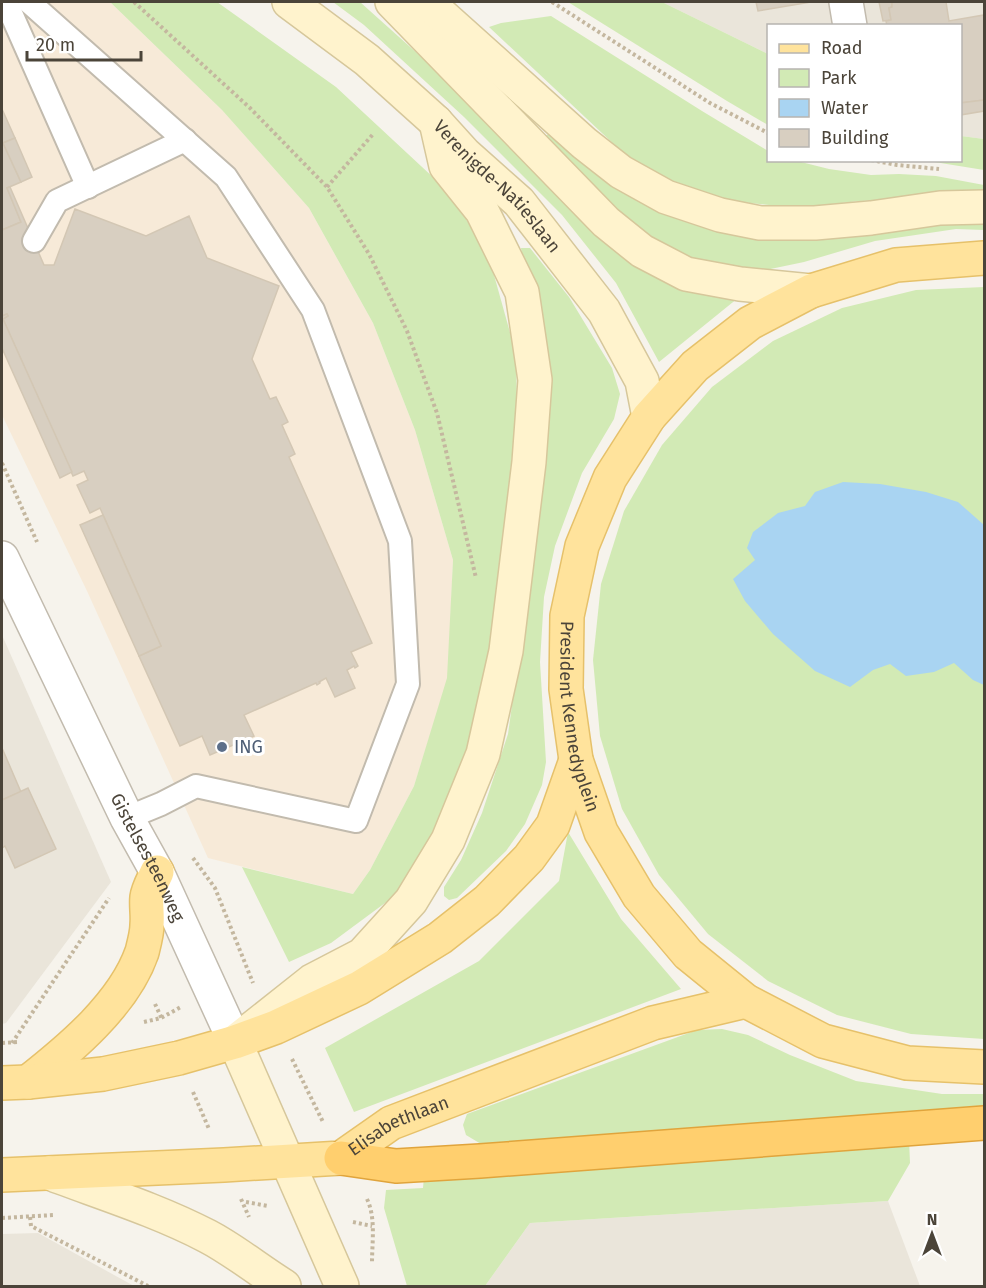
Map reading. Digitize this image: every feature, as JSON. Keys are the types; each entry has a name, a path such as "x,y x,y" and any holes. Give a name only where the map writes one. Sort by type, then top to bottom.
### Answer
{"highway":[{"path":"341,1158 396,1166 984,1123"}],"main road":[{"name":"Verenigde-Natieslaan","path":"289,2 367,60 519,202 604,311 642,381 649,417"},
{"path":"392,2 606,222 642,251 686,274 740,284 811,291"},
{"path":"427,2 584,143 621,172 666,197 720,215 760,223 815,224 940,208 984,207"},
{"path":"273,1021 312,981 362,955 411,902 447,840 483,754 506,651 529,462 535,380 522,292 482,211 446,166 436,122"},
{"name":"President Kennedyplein","path":"984,258 896,265 811,291 750,323 695,366 649,417 610,478 582,546 567,616 566,689 576,760 601,832 639,896 688,954 746,1001 823,1041 907,1064 984,1068"},
{"path":"15,1082 103,1074 178,1058 235,1042 273,1021 359,988 440,938 487,901 529,858 553,825 576,760"},
{"path":"15,1082 62,1055 120,995 142,950 147,925 147,895 157,872"},
{"name":"Elisabethlaan","path":"2,1175 341,1158 391,1123 653,1023 746,1001"},
{"name":"Gistelsesteenweg","path":"235,1042 342,1287"},
{"path":"49,1173 143,1208 206,1236 284,1287"}],"street":[{"path":"846,2 850,24"},
{"name":"Gistelsesteenweg","path":"2,558 127,818 157,872 235,1042"}],"lane":[{"path":"6,2 88,187"},
{"path":"29,2 226,177 313,310 400,540 408,684 356,821 196,786 127,818"},
{"path":"34,241 57,201 184,140"}],"path":[{"path":"135,2 250,108 327,187 369,254 407,332 437,413 477,584"},
{"path":"552,2 710,103 767,132"},
{"path":"327,187 374,133"},
{"path":"897,163 942,170"},
{"path":"12,1042 112,895"},
{"path":"242,1201 224,1165 161,1018 185,1005 261,975"},
{"path":"251,979 341,1158 369,1204 372,1226 372,1268"},
{"path":"2,1218 30,1217 31,1226 148,1287"}],"shaded area":[{"path":"2,2 110,2 222,110 309,208 373,323 415,430 453,560 448,678 414,786 370,870 353,894 208,858 87,591 2,415"},
{"path":"662,2 984,2 984,139 962,136 962,24 767,24 767,54"},
{"path":"2,635 111,882 6,1023 2,1024"},
{"path":"888,1201 920,1286 485,1286 530,1223"},
{"path":"38,1233 134,1286 2,1286 2,1234"}],"green space":[{"path":"110,2 217,2 336,87 450,193 489,257 516,354 517,409 482,720 474,748 408,886 331,943 289,962 242,867 353,894 370,870 414,786 447,678 453,560 415,430 373,323 309,208 222,110"},
{"path":"333,2 360,2 495,123 573,207 738,298 659,362 616,283 562,215 464,117 364,25"},
{"path":"568,2 662,2 767,54 767,124"},
{"path":"551,16 767,150 767,162 801,162 871,175 936,176 984,185 984,195 860,201 796,208 732,201 683,186 636,165 489,27 501,23"},
{"path":"550,132 691,219 984,219 984,230 956,229 875,241 804,262 761,271 683,257 638,230 602,201 544,138"},
{"path":"962,136 984,139 984,170 934,162 962,162"},
{"path":"521,248 530,248 569,297 612,368 620,394 614,419 582,473 555,546 544,597 540,662 546,762 542,785 525,824 506,851 457,898 449,900 444,896 444,887 461,860 482,813 508,734 521,641 523,260"},
{"path":"984,287 984,1039 911,1034 837,1015 768,981 708,934 659,875 622,809 600,736 593,660 601,584 624,511 662,445 712,387 773,341 842,308 916,290"},
{"path":"568,832 621,919 681,989 354,1112 325,1048 479,961 559,881"},
{"path":"722,1029 748,1035 790,1055 856,1081 942,1094 984,1094 984,1108 481,1144 466,1135 463,1125 467,1114 697,1030"},
{"path":"909,1140 910,1163 888,1201 530,1223 485,1286 407,1286 384,1208 386,1190 423,1188 424,1177"}],"water":[{"path":"843,482 880,484 926,492 958,502 984,525 984,685 973,680 954,663 934,672 906,676 890,664 873,670 850,687 815,671 773,634 745,601 733,579 755,560 747,548 753,532 778,513 805,506 815,492"}],"building":[{"path":"756,2 811,2 758,11"},
{"path":"879,2 892,2 892,7 889,8 891,20 883,21"},
{"path":"892,2 946,2 949,21 984,15 984,100 962,103 962,24 887,24 886,21 891,20 889,8 892,7"},
{"path":"984,100 984,111 962,115 962,103"},
{"path":"2,109 15,138 3,143 21,182 7,188 21,222 2,230"},
{"path":"15,138 32,177 21,182 3,143"},
{"path":"10,187 44,265 54,265 75,209 146,236 189,216 207,258 279,286 252,359 270,399 276,397 288,422 282,425 295,454 289,457 372,643 351,652 358,666 347,670 355,688 335,697 326,678 317,685 316,683 244,715 254,736 210,755 202,736 180,746 139,656 161,646 100,508 90,513 77,485 88,480 84,471 73,476 3,319 8,316 7,314 2,316 2,230 21,222 7,188"},
{"path":"7,314 8,316 3,319 72,472 60,478 2,348 2,316"},
{"path":"103,515 161,646 139,656 80,525"},
{"path":"2,748 21,792 2,800"},
{"path":"28,788 56,849 15,868 5,846 2,848 2,800"}],"place":[{"name":"ING","path":"222,747"}]}
